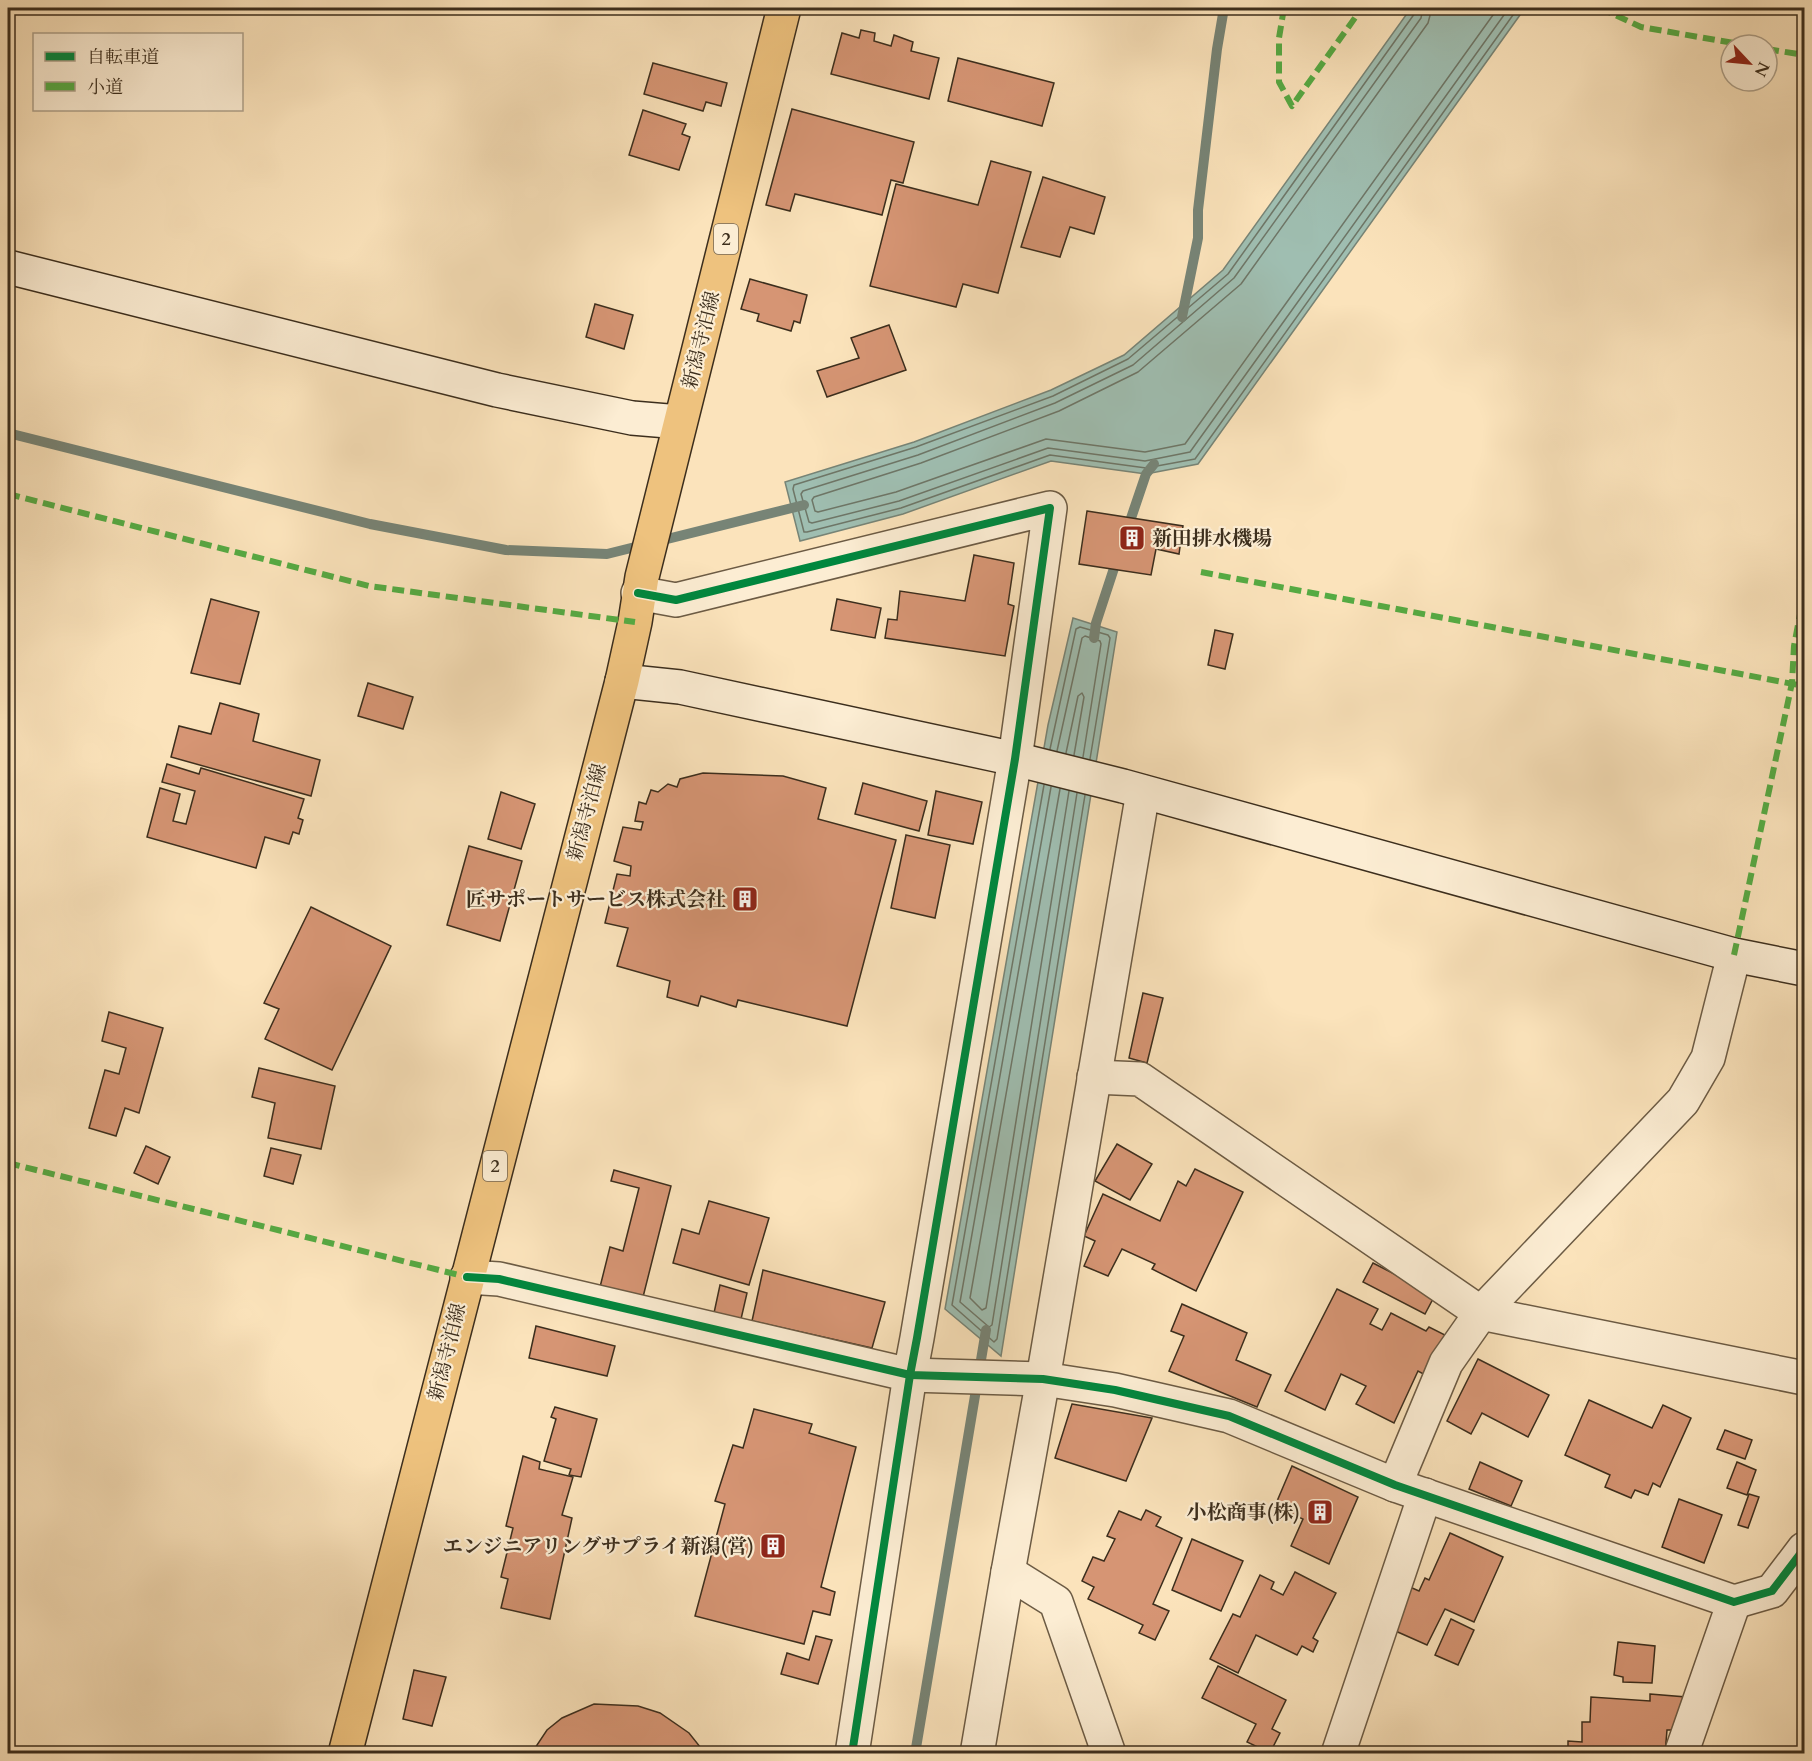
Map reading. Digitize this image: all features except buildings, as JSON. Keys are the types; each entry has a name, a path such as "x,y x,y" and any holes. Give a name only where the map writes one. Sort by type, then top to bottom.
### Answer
{"main road":[{"name":"新潟寺泊線","path":"345,1754 466,1277 622,681 635,622 640,585 784,8"}],"street":[{"path":"8,267 497,390 632,418 680,422"},
{"path":"640,585 676,600 1050,508 1022,760 917,1338 921,1376 852,1754"},
{"path":"622,681 680,687 1022,760 1734,955 1804,969"},
{"path":"977,1754 1094,1077 1133,789"},
{"path":"1338,1754 1446,1363 1481,1313 1683,1101 1708,1058 1734,955"},
{"path":"1094,1077 1140,1079 1481,1313 1804,1378"},
{"path":"466,1277 499,1279 921,1376 1043,1379 1115,1390 1229,1416 1410,1490 1734,1602 1772,1591 1804,1549"},
{"path":"1008,1572 1056,1602 1108,1754"},
{"path":"1681,1754 1734,1602"}],"water":[{"path":"1411,8 1525,8 1198,464 1146,474 1051,461 903,514 800,541 785,482 914,442 1051,390 1124,355 1223,270"},
{"path":"1073,618 1117,632 1001,1356 945,1309 1048,725"}],"waterway":[{"path":"1182,317 1198,238 1198,210 1224,8"},
{"path":"8,433 370,524 506,550 607,554 804,505"},
{"path":"1127,530 1146,474 1154,464"},
{"path":"1094,638 1096,623 1118,556"},
{"path":"915,1754 986,1330"}],"marked path":[{"path":"1284,8 1279,38 1279,82 1292,106 1362,8"},
{"path":"1600,8 1641,27 1719,40"},
{"path":"1779,51 1804,55"},
{"path":"8,494 369,586 635,622"},
{"path":"1201,572 1804,686"},
{"path":"1734,955 1792,683 1794,646 1804,593"},
{"path":"8,1163 467,1277"}],"cycle path":[{"path":"638,593 676,600 1050,508 1015,759 910,1375 852,1754"},
{"path":"467,1277 499,1279 910,1375 1043,1379 1115,1390 1229,1416 1395,1485 1734,1602 1772,1591 1804,1549"}],"place":[{"name":"新田排水機場","path":"1132,538"},
{"name":"匠サポートサービス株式会社","path":"745,899"},
{"name":"小松商事(株)","path":"1320,1512"},
{"name":"エンジニアリングサプライ新潟(営)","path":"773,1546"}]}
